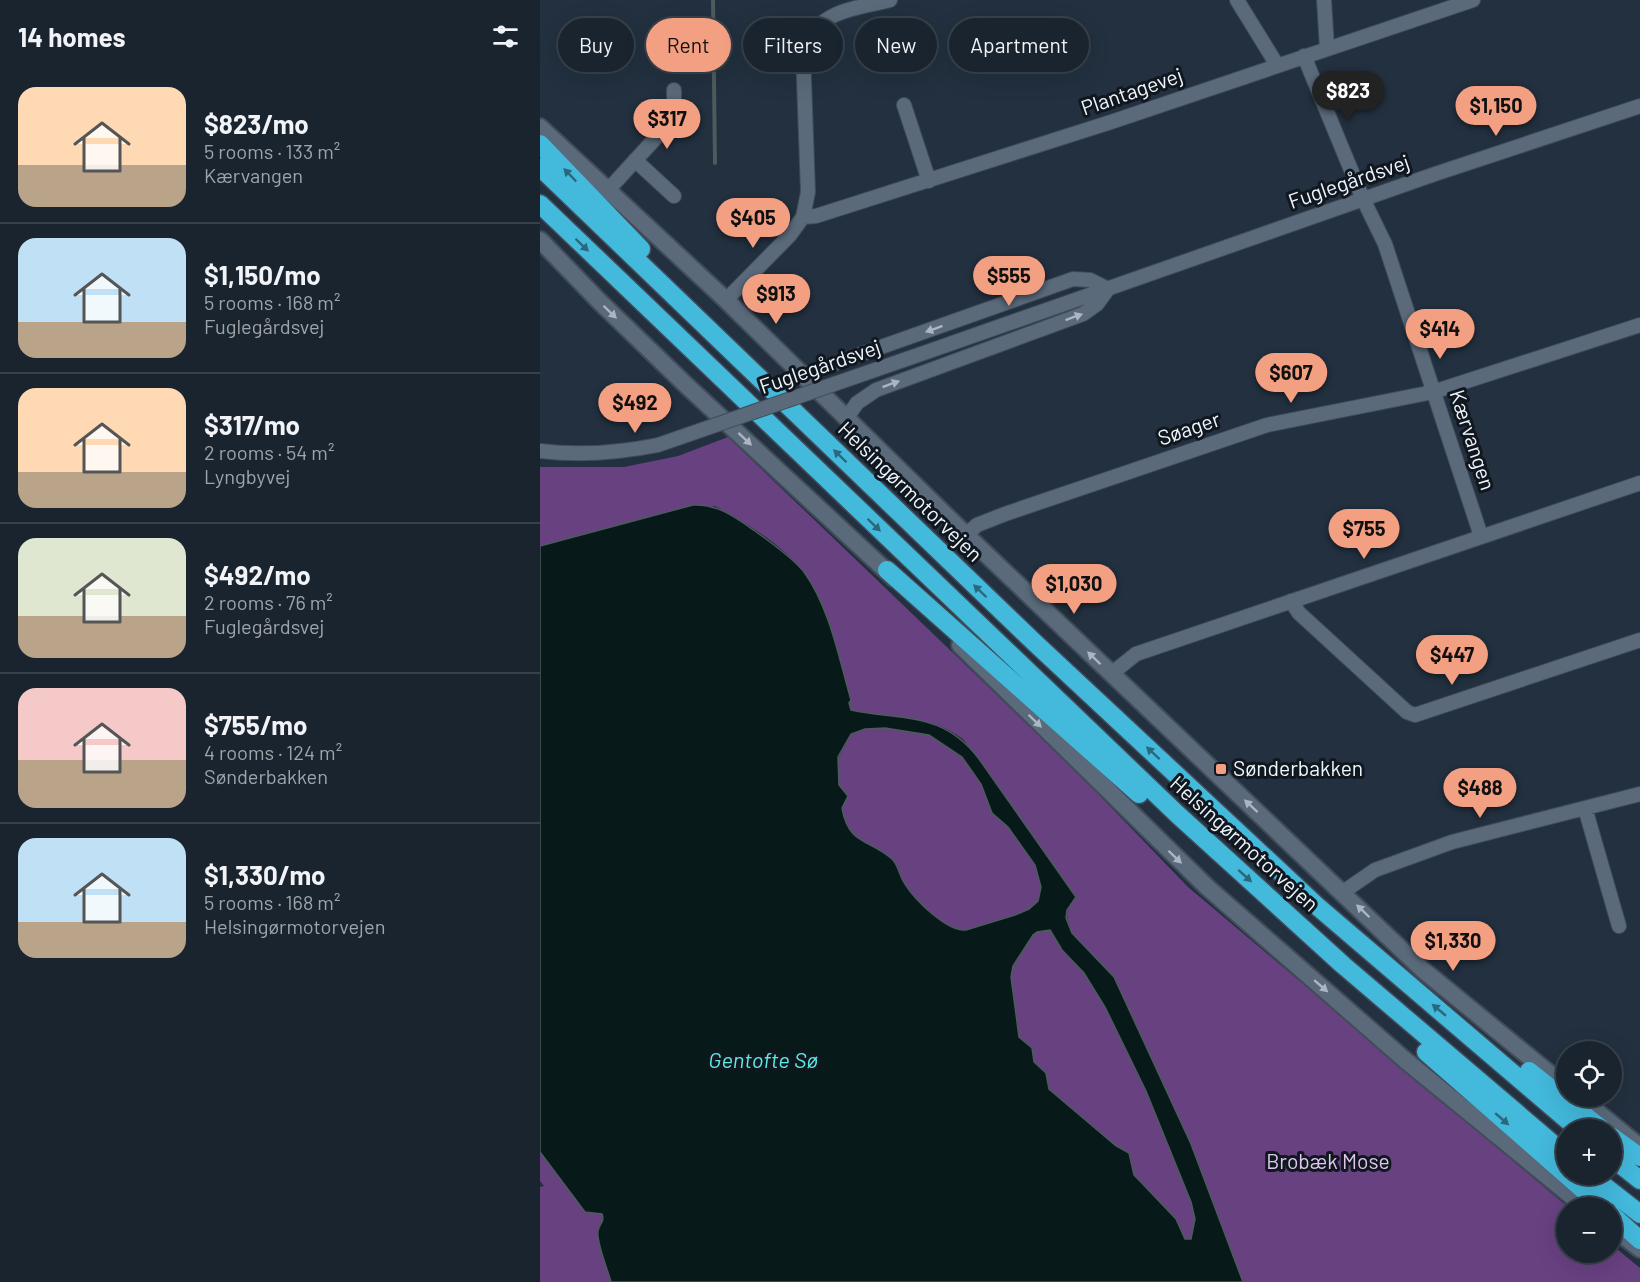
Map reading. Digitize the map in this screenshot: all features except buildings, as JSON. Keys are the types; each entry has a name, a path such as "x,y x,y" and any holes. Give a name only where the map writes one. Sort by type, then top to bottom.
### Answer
{"highway":[{"path":"540,144 718,328 722,342"},
{"name":"Helsingørmotorvejen","path":"540,167 1027,635 1317,906 1566,1119"},
{"name":"Helsingørmotorvejen","path":"540,204 1177,814 1343,965 1556,1146"},
{"path":"887,570 1156,809 1177,814"},
{"path":"1343,965 1342,977 1592,1197"},
{"path":"1458,1026 1479,1032 1589,1119"},
{"path":"1622,1144 1640,1157"},
{"path":"1622,1166 1640,1180"},
{"path":"1603,1185 1640,1214"},
{"path":"1622,1223 1640,1239"}],"street":[{"path":"726,300 790,235 803,217 808,192 803,52 808,36 816,25 831,15 890,0"},
{"path":"1237,0 1276,65"},
{"path":"1324,0 1326,48"},
{"name":"Plantagevej","path":"803,217 816,216 929,180 1473,0"},
{"name":"Kærvangen","path":"1305,56 1363,199 1385,244 1481,536"},
{"path":"609,189 675,118 674,90"},
{"path":"904,105 929,180"},
{"name":"Fuglegårdsvej","path":"540,451 570,455 619,453 658,445 1363,199 1640,106"},
{"path":"540,127 726,300 966,535 1344,892 1423,970 1556,1079"},
{"path":"635,160 674,196"},
{"path":"540,240 678,377 887,570 1027,714 1207,887 1405,1060 1573,1197"},
{"name":"Fuglegårdsvej","path":"802,375 1072,279 1090,280 1108,289"},
{"name":"Fuglegårdsvej","path":"846,419 857,404 876,390 1083,314 1097,304 1108,289"},
{"name":"Søager","path":"966,535 977,525 1005,514 1267,425 1433,392 1640,325"},
{"path":"1111,674 1136,654 1640,483"},
{"path":"1291,601 1299,613 1348,659 1407,712 1415,715 1640,640"},
{"path":"1344,892 1362,876 1452,842 1640,794"},
{"path":"1585,808 1619,926"},
{"path":"1591,1107 1640,1147"},
{"path":"1622,1235 1640,1249"}],"green space":[{"name":"Brobæk Mose","path":"728,437 1077,772 1188,887 1556,1197 1556,1263 1622,1263 1622,1253 1640,1268 1640,1282 1243,1282 1191,1144 1114,977 1072,933 1067,914 1076,897 963,739 937,725 923,721 851,710 849,703 851,700 827,617 803,572 785,552 763,535 715,506 627,524 540,546 540,467 624,467 678,456"},
{"path":"885,728 929,735 962,757 981,784 992,813 1008,827 1035,865 1041,887 1038,901 1029,909 966,930 949,927 940,922 916,900 905,885 893,861 852,832 842,812 846,798 839,785 838,759 851,734 865,729"},
{"path":"1050,930 1062,950 1084,973 1105,1007 1146,1091 1191,1202 1195,1219 1191,1239 1185,1239 1176,1219 1134,1175 1129,1153 1116,1146 1049,1089 1034,1062 1031,1048 1019,1037 1011,977 1013,967 1033,935"},
{"path":"540,1152 585,1212 602,1214 603,1219 598,1236 611,1282 540,1282 540,1187 544,1186 540,1181"}],"water":[{"name":"Gentofte Sø","path":"693,505 702,505 733,516 799,566 821,601 838,651 851,700 849,703 851,710 936,725 965,744 979,759 1076,897 1067,910 1066,918 1072,933 1114,977 1191,1144 1243,1282 611,1282 598,1236 603,1219 602,1214 585,1212 540,1152 540,546","holes":["885,728 929,735 962,757 981,784 992,813 1008,827 1035,865 1041,887 1038,901 1029,909 966,930 950,926 932,914 916,898 903,881 892,859 861,840 849,829 842,808 848,796 839,785 838,757 851,734 865,729","1050,930 1062,950 1084,973 1105,1007 1146,1091 1191,1202 1195,1219 1191,1239 1185,1239 1176,1219 1134,1175 1129,1153 1116,1146 1049,1089 1046,1073 1034,1062 1032,1048 1019,1037 1011,977 1013,966 1033,935"]}],"waterway":[{"path":"713,0 715,163"}],"place":[{"name":"Sønderbakken","path":"1221,769"}]}
